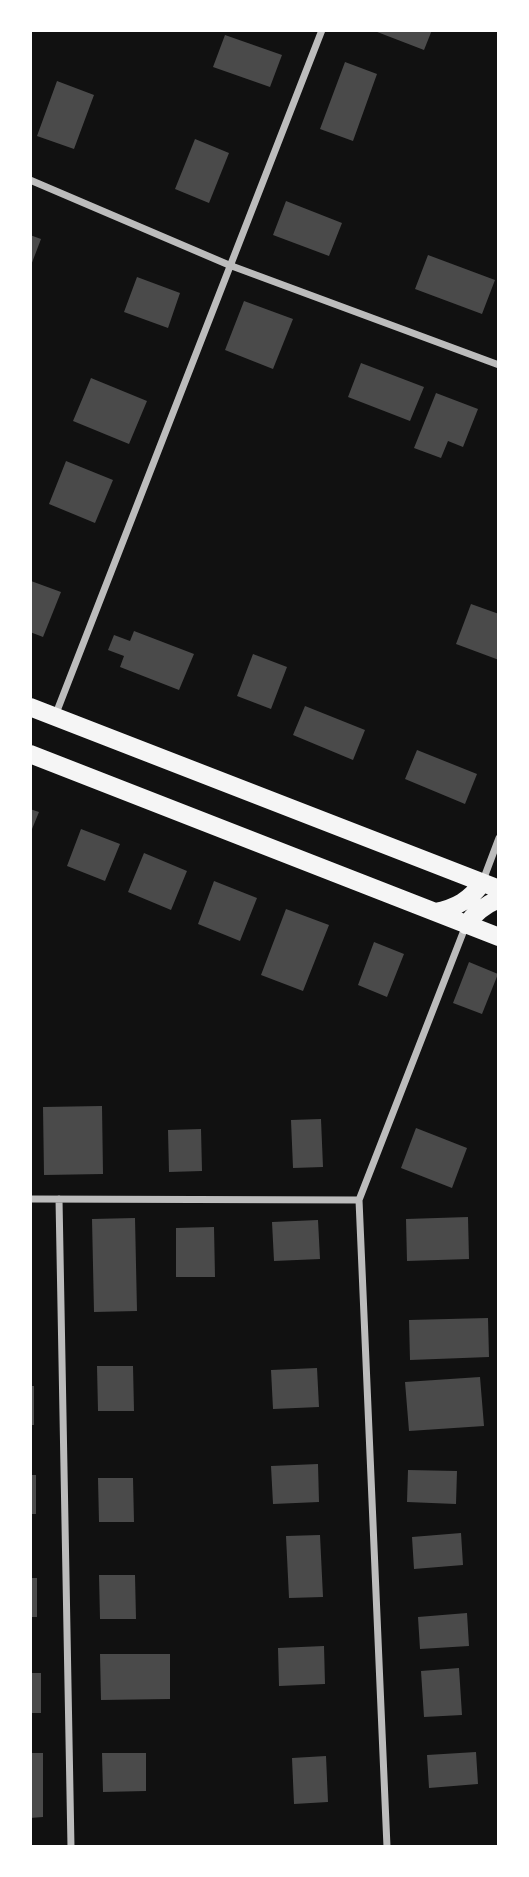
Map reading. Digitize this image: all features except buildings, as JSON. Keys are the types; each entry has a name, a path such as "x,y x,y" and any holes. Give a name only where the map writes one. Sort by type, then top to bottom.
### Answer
{"main road":[{"path":"30,707 491,886"},
{"path":"30,754 499,937"},
{"path":"435,912 450,909 491,886"},
{"path":"466,925 486,904 499,899"}],"street":[{"path":"55,717 322,30"},
{"path":"30,180 229,265 499,365"},
{"path":"491,886 499,838"},
{"path":"387,1847 359,1200 466,925"},
{"path":"30,1199 359,1200"},
{"path":"59,1199 71,1847"}]}
